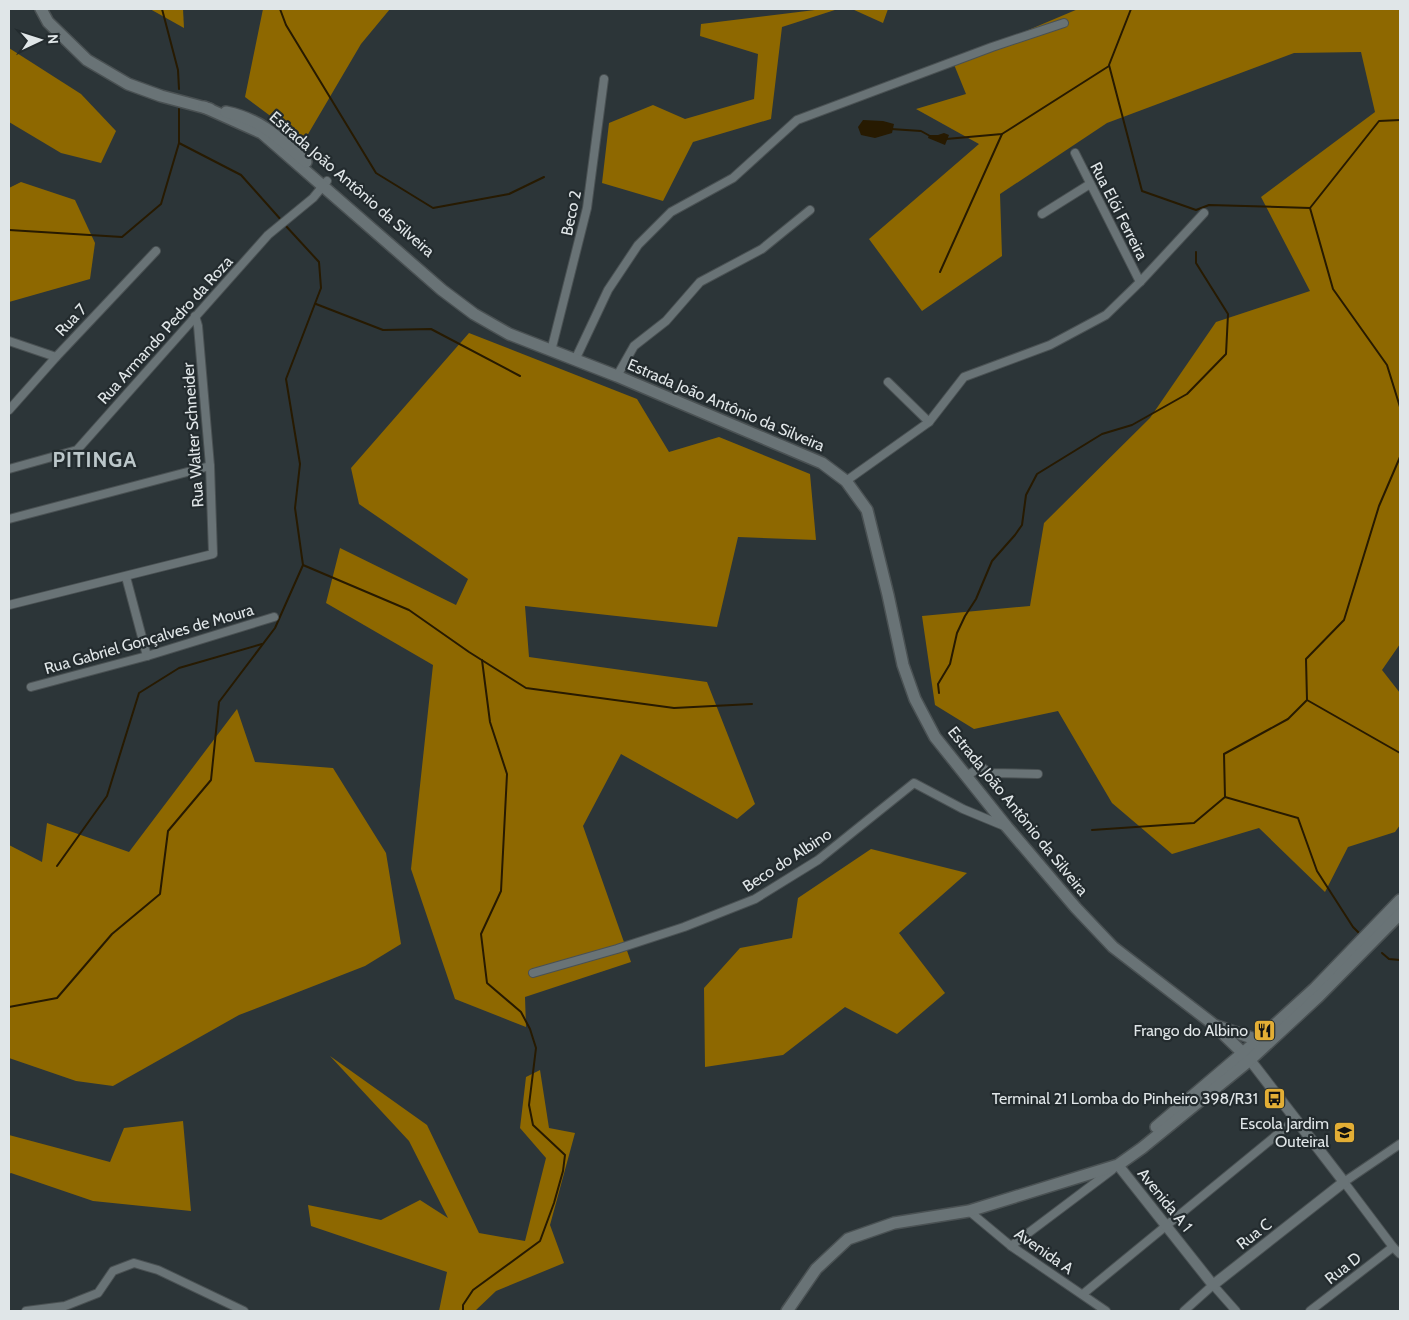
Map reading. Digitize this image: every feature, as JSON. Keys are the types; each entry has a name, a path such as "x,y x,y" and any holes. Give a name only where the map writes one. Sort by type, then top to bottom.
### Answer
{"main road":[{"name":"Estrada João Antônio da Silveira","path":"41,9 48,22 87,60 128,84 161,96 204,107 262,134 325,184 442,290 474,314 509,334 617,376 822,463 846,481 867,510 903,665 915,699 935,737 1006,827 1076,908 1113,947 1213,1024 1246,1056"},
{"path":"1246,1056 1258,1040 1314,989 1400,900"},
{"path":"787,1311 816,1269 848,1239 894,1223 969,1211 1118,1165 1137,1143 1319,996 1400,914"},
{"name":"Estrada João Antônio da Silveira","path":"1213,1024 1258,1040"}],"street":[{"path":"575,360 608,290 638,245 671,212 733,178 797,120 992,47 1064,23"},
{"name":"Beco 2","path":"551,351 587,208 604,79"},
{"name":"Rua Elói Ferreira","path":"1074,153 1140,282"},
{"name":"Rua Armando Pedro da Roza","path":"9,469 77,450 268,235 313,198 325,184"},
{"path":"1042,214 1090,184"},
{"path":"617,376 634,346 666,320 700,282 762,249 810,210"},
{"path":"846,481 929,422 964,377 1050,345 1106,315 1140,282 1204,213"},
{"name":"Rua 7","path":"9,410 56,356 156,251"},
{"name":"Rua Walter Schneider","path":"126,576 213,554 210,466 198,326 195,316"},
{"path":"9,342 56,356"},
{"path":"888,382 929,422"},
{"path":"9,519 210,466"},
{"path":"9,605 126,576 147,656"},
{"name":"Rua Gabriel Gonçalves de Moura","path":"31,687 147,656 274,617"},
{"path":"966,776 981,767 990,773 1038,774"},
{"name":"Beco do Albino","path":"533,972 634,944 684,927 754,899 818,860 914,783 1006,827"},
{"path":"1246,1056 1400,1254"},
{"path":"1082,1294 1295,1120"},
{"path":"1344,1182 1400,1144"},
{"name":"Avenida A 1","path":"1011,1246 1118,1165 1236,1311"},
{"name":"Rua C","path":"1184,1311 1213,1284 1344,1182"},
{"name":"Avenida A","path":"969,1211 1011,1246 1106,1311"},
{"name":"Rua D","path":"1310,1311 1393,1247"},
{"path":"26,1311 65,1306 98,1293 113,1271 134,1263 158,1270 244,1311"}],"shaded area":[{"path":"150,9 183,9 184,28"},
{"path":"263,9 390,9 361,44 304,141 245,97"},
{"path":"823,9 838,9 782,27 771,119 693,142 663,201 602,183 609,123 653,105 685,119 754,99 758,54 700,36 701,24"},
{"path":"852,9 888,9 883,23"},
{"path":"1078,9 1400,9 1400,644 1382,670 1400,693 1400,825 1395,832 1348,847 1325,892 1259,828 1172,854 1112,803 1058,711 974,729 935,705 922,616 1030,606 1044,523 1150,418 1216,322 1310,291 1261,197 1375,112 1361,52 1294,53 1107,123 1000,194 1002,256 922,311 869,239 979,144 916,109 966,94 953,62"},
{"path":"9,48 81,94 116,131 101,163 61,153 9,122"},
{"path":"863,120 883,121 894,124 892,133 875,138 861,135 858,127"},
{"path":"944,133 949,135 945,145 928,138 929,135"},
{"path":"21,182 75,200 95,243 90,279 9,302 9,188"},
{"path":"469,333 637,399 669,452 719,437 810,474 816,540 738,537 717,627 525,606 529,657 707,682 755,804 737,819 621,754 583,826 631,962 525,997 526,1027 455,999 411,869 433,665 326,603 340,548 456,605 468,579 359,504 351,468"},
{"path":"237,709 255,762 333,768 386,853 401,944 365,966 239,1015 113,1086 76,1081 9,1058 9,845 42,862 47,823 129,852"},
{"path":"871,849 967,873 899,933 945,993 897,1034 845,1007 783,1055 705,1067 704,988 740,948 792,938 798,898"},
{"path":"330,1056 427,1125 479,1233 525,1241 546,1158 520,1128 526,1077 540,1070 549,1128 575,1133 550,1225 564,1263 496,1291 475,1311 439,1311 447,1272 311,1226 308,1205 381,1220 420,1200 448,1218 409,1141"},
{"path":"183,1121 191,1211 93,1201 11,1173 9,1174 9,1135 110,1162 124,1128"}],"waterway":[{"path":"162,9 178,70 179,89"},
{"path":"280,9 286,25 376,173 433,208 509,194 544,177"},
{"path":"1131,9 1109,65 1142,191 1196,210 1209,205 1310,208 1379,121 1400,120"},
{"path":"946,139 1002,134 1109,66"},
{"path":"9,230 122,237 161,204 179,143 179,109"},
{"path":"891,129 921,131 930,136"},
{"path":"940,272 1002,134"},
{"path":"179,143 241,175 282,221"},
{"path":"1310,208 1333,289 1387,365 1400,407"},
{"path":"9,1007 57,998 112,934 160,894 168,831 211,780 219,702 275,628 303,565 295,508 300,464 286,379 321,288 319,262 285,225"},
{"path":"939,693 938,684 950,664 957,633 976,599 992,561 1022,525 1026,495 1037,474 1102,434 1132,425 1187,394 1226,354 1228,314 1196,263 1196,252"},
{"path":"316,304 383,330 431,329 520,376"},
{"path":"1092,830 1194,823 1225,797 1224,754 1288,719 1307,700 1306,659 1344,620 1379,506 1400,457"},
{"path":"303,565 409,610 469,652 526,688 674,708 752,704"},
{"path":"57,866 107,796 139,693 179,668 262,644"},
{"path":"463,1311 463,1305 473,1290 540,1241 554,1203 563,1171 565,1155 533,1125 529,1105 536,1048 530,1029 521,1012 487,983 481,934 501,891 507,774 490,722 482,660"},
{"path":"1307,700 1400,753"},
{"path":"1225,797 1298,818 1317,871 1353,927 1359,933"},
{"path":"1382,953 1389,959 1400,960"}],"place":[{"name":"Frango do Albino","path":"1264,1030"},
{"name":"Terminal 21 Lomba do Pinheiro 398/R31","path":"1274,1098"},
{"name":"Escola Jardim Outeiral","path":"1345,1132"}],"district":[{"name":"PITINGA","path":"95,459"}]}
